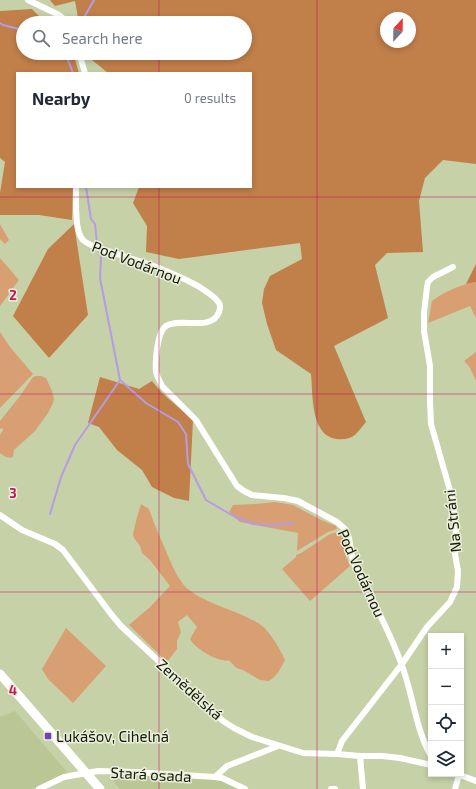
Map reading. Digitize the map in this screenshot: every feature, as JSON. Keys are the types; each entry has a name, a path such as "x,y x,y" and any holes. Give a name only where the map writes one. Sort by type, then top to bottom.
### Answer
{"street":[{"path":"28,0 60,16"},
{"path":"81,60 84,72"},
{"name":"Pod Vodárnou","path":"76,188 77,224 79,234 83,240 93,246 152,265 185,279 206,291 219,302 220,311 214,319 202,323 171,324 166,326 162,331 157,352 156,372 162,386 196,420 237,486 252,495 298,501 337,522 345,530 349,538 355,566 383,620 402,664 423,740 428,750"},
{"name":"Na Stráni","path":"337,754 342,741 402,664 428,627 450,602 457,587 458,571 455,554 456,528 453,502 431,424 430,366 424,325 428,282 433,277 453,267"},
{"name":"Zemědělská","path":"0,515 22,530 55,544 63,550 111,614 122,626 223,721 234,728 252,737 303,754 382,756 400,758 428,764"},
{"path":"0,674 100,789"},
{"path":"215,777 227,766 278,746"},
{"path":"360,756 363,789"},
{"name":"Stará osada","path":"39,789 64,777 98,771 215,777 222,778 245,789"},
{"path":"464,776 476,781"},
{"path":"455,789 457,777"}],"shaded area":[{"path":"50,0 476,0 476,164 443,160 425,178 419,201 423,252 387,253 375,265 388,318 334,346 366,422 354,436 346,439 336,439 328,436 321,430 314,412 311,374 276,350 267,324 262,303 264,289 270,276 302,259 300,243 179,259 146,252 147,226 133,203 139,188 252,188 252,72 107,72 92,60 252,60 252,16 78,16 75,1 55,6"},
{"path":"32,9 39,16 16,16 16,60 75,60 79,72 16,72 16,188 73,188 72,220 39,215 0,215 0,193 5,162 0,158 0,11"},
{"path":"0,224 9,240 5,244 0,239"},
{"path":"74,224 88,315 49,358 13,316 48,249"},
{"path":"0,258 19,280 0,306"},
{"path":"476,264 476,282 466,284"},
{"path":"476,282 476,318 470,306 428,323 432,301 453,289"},
{"path":"0,332 10,347 33,374 0,408"},
{"path":"476,352 476,381 469,366 464,361"},
{"path":"36,376 46,378 52,391 54,399 53,403 48,413 35,431 14,450 13,457 6,457 0,453 0,435 3,430 2,428 0,429 0,421 33,377"},
{"path":"100,377 139,389 152,381 162,393 193,420 189,501 174,498 152,487 142,470 117,450 99,427 88,423"},
{"path":"275,502 293,505 336,526 337,529 328,532 297,551 298,533 240,522 229,512 233,505"},
{"path":"141,504 149,509 173,568 179,579 187,588 208,601 257,622 265,628 272,637 285,660 272,679 269,681 260,680 243,670 236,668 230,661 214,658 200,649 190,639 197,627 187,615 178,622 181,632 177,641 177,649 167,662 129,625 150,607 170,586 150,560 142,553 140,546 134,538 133,534"},
{"path":"342,531 346,557 350,566 310,601 282,569 296,557 296,555 330,534"},
{"path":"66,628 106,666 73,703 48,679 42,669"},
{"path":"15,711 68,773 32,789 0,789 0,717"},
{"path":"124,772 221,779 243,789 120,789 113,781"}],"waterway":[{"path":"85,16 94,0"},
{"path":"0,23 16,28"},
{"path":"68,60 73,72"},
{"path":"86,188 91,219 95,224 97,244"},
{"path":"99,251 101,257 100,278 120,380 146,403 178,422 186,434 188,464 206,500 235,517 253,524 271,525 293,523"},
{"path":"50,514 61,477 75,445 120,380"}],"place":[{"name":"Lukášov, Cihelná","path":"48,736"}]}
